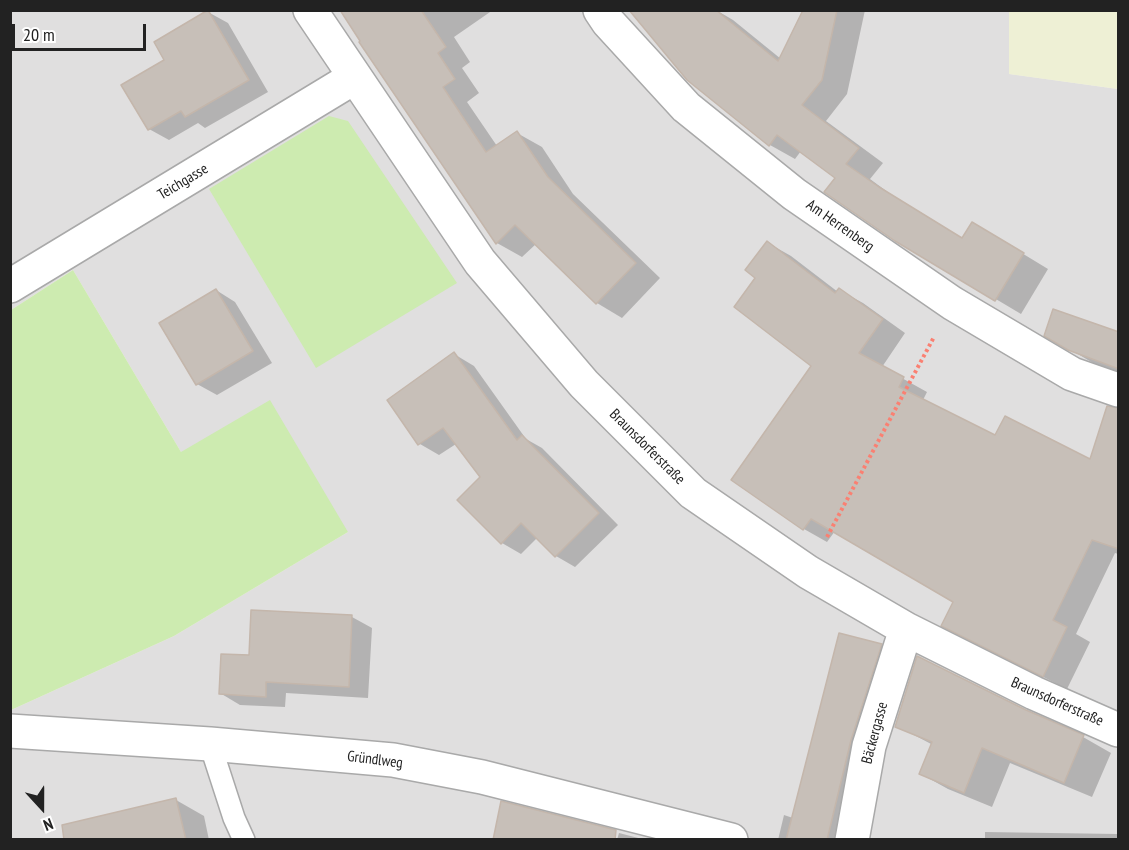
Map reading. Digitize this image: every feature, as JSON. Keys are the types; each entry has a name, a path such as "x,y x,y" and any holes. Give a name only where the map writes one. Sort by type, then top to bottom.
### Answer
{"street":[{"name":"Braunsdorferstraße","path":"310,10 480,262 584,384 693,493 808,572 906,629 1034,693 1119,730"},
{"name":"Am Herrenberg","path":"600,10 686,107 794,194 952,303 1072,374 1119,390"},
{"name":"Teichgasse","path":"10,286 355,77"},
{"name":"Bäckergasse","path":"852,840 869,746 906,629"},
{"name":"Gründlweg","path":"10,731 210,744 393,760 482,777 731,840"}],"lane":[{"path":"210,744 243,840"}],"path":[{"path":"808,572 952,303"}],"shaded area":[{"path":"11,11 1009,11 1010,74 1118,89 1118,839 11,839 11,710 174,636 348,532 181,452 73,270 11,310"}],"green space":[{"path":"1009,11 1118,11 1118,89 1009,74"},
{"path":"329,116 348,121 457,283 316,368 209,189"},
{"path":"73,270 181,452 270,400 348,532 174,636 11,710 11,310"}],"building":[{"path":"208,10 249,80 185,117 181,111 148,130 121,85 164,60 154,42"},
{"path":"340,10 421,10 446,47 438,53 455,79 443,87 486,152 517,131 548,177 636,263 596,304 515,225 496,244 359,42"},
{"path":"629,10 716,10 778,61 803,10 837,10 822,80 802,105 859,148 846,164 879,187 962,238 972,222 1024,253 995,301 895,241 824,192 835,178 777,135 769,146 687,80"},
{"path":"767,241 835,293 839,288 883,319 859,353 904,377 899,387 995,435 1005,416 1090,459 1107,406 1119,408 1119,549 1092,540 1053,620 1067,627 1043,677 941,626 953,602 811,519 803,530 731,480 811,366 734,307 755,278 745,270"},
{"path":"216,289 253,351 196,385 159,323"},
{"path":"1053,309 1119,332 1119,369 1068,350 1044,336"},
{"path":"454,352 517,440 522,435 599,513 555,557 521,523 501,544 457,500 480,477 443,428 418,445 387,400"},
{"path":"251,610 352,615 349,687 266,682 266,697 219,694 221,654 249,655"},
{"path":"839,633 882,644 851,740 827,840 786,840"},
{"path":"917,656 1026,710 1084,735 1064,783 982,748 964,793 919,774 932,742 895,727"},
{"path":"176,798 186,840 64,840 62,825"},
{"path":"501,801 616,830 615,840 493,840"}]}
